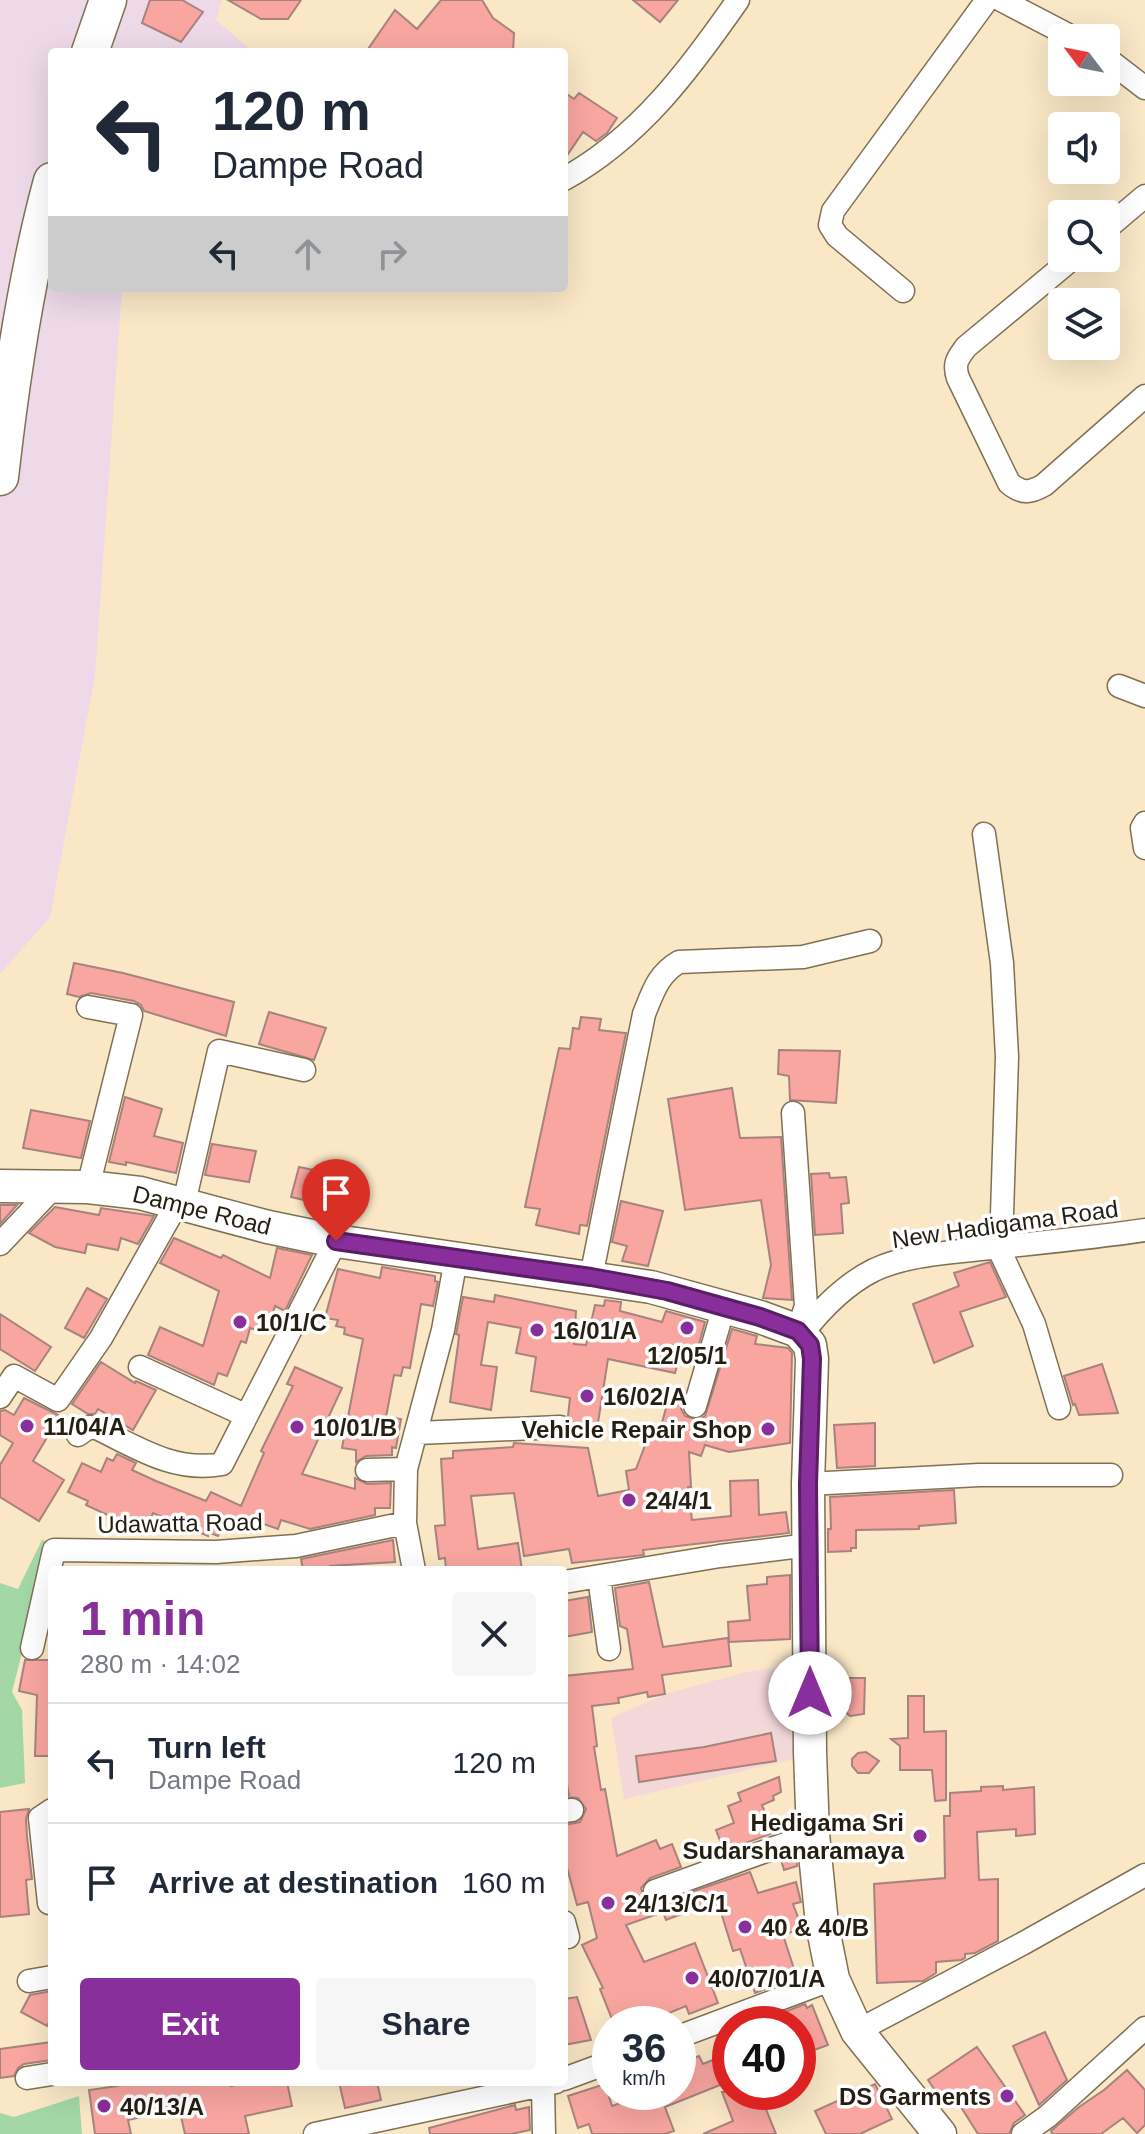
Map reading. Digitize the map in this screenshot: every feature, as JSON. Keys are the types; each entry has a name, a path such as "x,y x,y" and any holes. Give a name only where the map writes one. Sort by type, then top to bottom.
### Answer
{"main road":[{"path":"91,48 108,0"},
{"path":"0,477 7,415 30,280 48,199"}],"street":[{"path":"568,176 620,142 650,112 676,85 738,0"},
{"path":"903,291 837,236 830,225 833,211 987,0"},
{"path":"1001,0 1048,24"},
{"path":"1120,69 1145,88"},
{"path":"1120,217 1145,196"},
{"path":"1056,272 966,347 957,359 955,368 958,378 1009,483 1018,491 1031,492 1044,485 1145,396"},
{"path":"1119,686 1145,696"},
{"path":"1145,823 1142,828 1145,848"},
{"path":"984,834 1002,963 1007,1057 999,1247 1034,1324 1059,1408"},
{"path":"591,1277 644,1014 665,970 679,962 803,957 870,941"},
{"path":"88,1007 131,1015 88,1187"},
{"path":"0,1397 14,1376 58,1400 101,1338 181,1203 219,1051 304,1070"},
{"path":"793,1113 806,1306 800,1333 810,1345 812,1359 808,1484 813,1834 818,1894 833,1979 857,2031 930,2131"},
{"name":"Dampe Road","path":"0,1186 88,1187 140,1193 268,1227 336,1241 651,1287 724,1307 800,1333"},
{"path":"0,1244 54,1187"},
{"name":"New Hadigama Road","path":"800,1333 823,1307 873,1271 898,1261 1145,1230"},
{"path":"78,1435 89,1427 97,1428 147,1454 179,1465 204,1467 222,1464 336,1241"},
{"path":"413,1566 405,1523 406,1469 443,1330 456,1259"},
{"path":"695,1406 724,1307"},
{"path":"140,1367 245,1415"},
{"path":"417,1433 560,1427"},
{"path":"367,1470 406,1469"},
{"path":"808,1484 979,1475 1111,1475"},
{"name":"Udawatta Road","path":"50,1566 54,1550 158,1561 217,1561 405,1523"},
{"path":"568,1581 720,1556 809,1545"},
{"name":"Udawatta Road","path":"32,1648 48,1577"},
{"path":"599,1577 609,1649"},
{"path":"48,1813 40,1818 48,1894"},
{"path":"655,1891 813,1834"},
{"path":"857,2031 1145,1875"},
{"path":"29,1981 48,1978"},
{"path":"696,2030 833,1979"},
{"path":"1023,2134 1048,2116 1145,2028"},
{"path":"568,2078 592,2069"},
{"path":"27,2078 48,2075"},
{"path":"315,2134 540,2086"},
{"path":"544,2134 549,2086"}],"shaded area":[{"path":"0,0 222,0 216,20 248,48 48,48 48,292 122,292 95,675 50,917 0,974"},
{"path":"797,1665 798,1758 624,1799 611,1718 669,1693 746,1672"}],"green space":[{"path":"42,1540 50,1542 12,1692 22,1710 25,1783 0,1788 0,1583 18,1589"},
{"path":"79,2096 82,2134 0,2134 0,2113 14,2117"}],"building":[{"path":"150,0 182,0 203,12 181,42 142,23"},
{"path":"228,0 301,0 288,19 261,19"},
{"path":"441,0 482,0 493,18 514,33 513,48 369,48 395,10 417,29"},
{"path":"633,0 678,0 660,22"},
{"path":"579,93 617,118 607,133 596,141 583,132 568,154 568,95 574,99"},
{"path":"74,963 234,1002 226,1036 144,1011 134,1001 91,993 79,997 67,994"},
{"path":"269,1012 326,1028 314,1060 259,1044"},
{"path":"581,1017 601,1019 599,1030 626,1033 587,1226 580,1225 579,1234 536,1225 540,1209 525,1207 559,1048 570,1049 573,1028 579,1029"},
{"path":"779,1050 840,1051 836,1103 790,1100 789,1076 778,1074"},
{"path":"732,1088 740,1138 781,1137 792,1300 763,1298 771,1265 761,1200 685,1210 668,1099"},
{"path":"125,1097 162,1109 154,1136 183,1143 176,1173 126,1162 126,1165 109,1162"},
{"path":"31,1110 90,1121 81,1158 23,1148"},
{"path":"212,1144 256,1151 249,1182 205,1175"},
{"path":"299,1167 344,1176 338,1208 291,1197"},
{"path":"829,1173 830,1178 846,1177 849,1203 841,1204 843,1233 815,1235 811,1174"},
{"path":"621,1201 663,1211 648,1266 622,1261 627,1246 612,1242"},
{"path":"0,1205 17,1205 0,1224"},
{"path":"55,1207 99,1215 101,1208 154,1216 138,1244 121,1238 118,1250 87,1244 85,1253 55,1247 29,1233"},
{"path":"174,1238 221,1258 223,1255 270,1278 277,1248 312,1255 285,1311 275,1306 267,1333 250,1328 246,1343 241,1341 227,1376 218,1373 214,1385 148,1355 160,1327 203,1346 219,1291 160,1263"},
{"path":"990,1262 1006,1297 960,1312 973,1346 934,1363 913,1304 959,1286 954,1273"},
{"path":"382,1267 435,1276 438,1282 433,1306 421,1304 410,1368 403,1367 401,1376 394,1375 386,1417 401,1419 396,1448 392,1447 392,1455 366,1456 356,1462 356,1450 342,1448 363,1339 344,1334 345,1328 336,1326 338,1320 325,1318 338,1269 380,1278"},
{"path":"87,1288 107,1299 84,1338 65,1328"},
{"path":"495,1295 576,1311 574,1344 586,1345 595,1305 604,1306 605,1300 621,1302 620,1311 662,1322 666,1311 705,1322 697,1351 682,1347 675,1373 608,1359 597,1429 574,1425 568,1416 570,1398 531,1391 536,1357 516,1353 521,1328 488,1322 481,1365 497,1367 491,1410 450,1402 459,1335 456,1334 463,1297 494,1302"},
{"path":"0,1314 51,1347 35,1371 0,1349"},
{"path":"732,1329 757,1336 755,1344 788,1348 792,1353 790,1443 729,1452 705,1445 701,1456 689,1452 691,1487 688,1487 692,1520 731,1516 730,1481 758,1480 759,1515 786,1512 789,1533 643,1550 644,1555 572,1563 569,1549 524,1556 514,1493 471,1496 478,1549 518,1543 521,1566 446,1566 445,1558 439,1559 435,1526 445,1525 441,1459 453,1458 453,1451 513,1447 514,1443 588,1448 598,1496 629,1490 626,1471 636,1469 652,1427 660,1430 671,1390 684,1393 681,1409 685,1416 698,1420 705,1416"},
{"path":"101,1362 135,1383 156,1390 133,1430 98,1409 95,1414 88,1414 72,1404"},
{"path":"1102,1364 1118,1413 1079,1415 1064,1376"},
{"path":"295,1367 342,1388 302,1474 355,1489 355,1478 367,1484 391,1483 390,1508 375,1508 375,1515 310,1529 281,1520 278,1529 255,1521 252,1531 225,1521 218,1536 208,1532 208,1536 153,1513 144,1532 86,1505 88,1501 68,1492 82,1463 101,1472 107,1458 113,1461 117,1454 136,1463 132,1470 156,1481 206,1501 211,1492 241,1506 264,1453 261,1451 293,1386 287,1384"},
{"path":"24,1398 60,1416 33,1461 64,1480 39,1521 0,1497 0,1465 13,1443 0,1435 0,1411 14,1415"},
{"path":"875,1423 875,1466 837,1468 834,1425"},
{"path":"954,1490 956,1523 919,1526 919,1529 856,1530 856,1548 828,1552 830,1497"},
{"path":"393,1540 395,1562 302,1566 301,1559"},
{"path":"790,1575 790,1639 729,1642 728,1622 750,1620 747,1586 767,1584 767,1577"},
{"path":"649,1582 663,1647 728,1638 731,1666 662,1675 665,1694 648,1697 647,1692 618,1698 619,1703 592,1706 601,1790 605,1789 617,1856 656,1840 660,1849 672,1844 681,1867 650,1878 641,1888 645,1901 653,1905 750,1872 758,1893 796,1882 801,1902 793,1904 802,1928 783,1935 797,1978 755,1993 740,1949 733,1951 719,1906 707,1911 705,1905 666,1920 663,1912 626,1925 644,1962 695,1943 718,2003 696,2011 696,2006 607,2006 600,1989 603,1988 582,1945 597,1938 588,1902 577,1905 568,1871 568,1824 580,1822 586,1809 578,1798 568,1797 568,1676 633,1669 627,1629 620,1626 615,1588"},
{"path":"588,1597 592,1632 568,1636 568,1600"},
{"path":"25,1660 48,1660 48,1756 35,1756 37,1695 19,1691"},
{"path":"840,1678 865,1678 864,1714 850,1716 843,1710"},
{"path":"908,1696 924,1696 924,1732 946,1731 946,1800 935,1801 932,1770 900,1770 900,1746 891,1739 908,1738"},
{"path":"771,1733 776,1761 639,1782 636,1756 704,1747"},
{"path":"866,1752 879,1761 869,1773 858,1773 852,1766 852,1759 858,1753"},
{"path":"779,1777 781,1792 773,1796 774,1800 762,1805 773,1833 724,1851 716,1830 734,1823 728,1806 741,1801 738,1793"},
{"path":"1003,1786 1003,1790 1034,1787 1035,1834 1016,1836 1016,1829 977,1832 979,1880 998,1879 998,1941 975,1953 965,1954 961,1960 936,1962 936,1973 923,1981 877,1983 874,1884 945,1878 944,1816 950,1816 950,1793"},
{"path":"29,1809 26,1819 32,1879 26,1880 29,1914 0,1917 0,1812"},
{"path":"796,1855 797,1866 784,1870 781,1860"},
{"path":"48,1992 47,2026 21,2012 30,1995"},
{"path":"577,1997 591,2040 568,2044 568,1998"},
{"path":"816,2015 828,2045 816,2049"},
{"path":"1045,2032 1067,2080 1039,2105 1013,2046"},
{"path":"48,2043 48,2061 24,2064 14,2076 0,2078 0,2049"},
{"path":"977,2047 1025,2115 1014,2123 1009,2134 978,2134 954,2096 944,2103 928,2080"},
{"path":"699,2056 703,2064 712,2060 712,2088 696,2095 696,2057"},
{"path":"1127,2070 1145,2090 1145,2125 1137,2133 1123,2118 1101,2134 1052,2134 1051,2131 1079,2107"},
{"path":"875,2084 892,2119 860,2134 826,2134 815,2111"},
{"path":"118,2086 288,2086 292,2106 245,2116 249,2134 185,2134 178,2103 128,2120 131,2134 95,2134 89,2090"},
{"path":"340,2086 378,2086 381,2100 345,2108"},
{"path":"592,2088 592,2110 666,2110 674,2131 665,2134 592,2134 589,2124 578,2128 568,2096"},
{"path":"515,2105 516,2110 529,2107 530,2130 511,2134 430,2134 429,2128"},
{"path":"729,2110 766,2110 776,2134 703,2134 733,2121"}],"place":[{"name":"10/1/C","path":"240,1322"},
{"name":"12/05/1","path":"687,1328"},
{"name":"16/01/A","path":"537,1330"},
{"name":"16/02/A","path":"587,1396"},
{"name":"11/04/A","path":"27,1426"},
{"name":"10/01/B","path":"297,1427"},
{"name":"Vehicle Repair Shop","path":"768,1429"},
{"name":"24/4/1","path":"629,1500"},
{"name":"Hedigama Sri Sudarshanaramaya","path":"920,1836"},
{"name":"24/13/C/1","path":"608,1903"},
{"name":"40 & 40/B","path":"745,1927"},
{"name":"40/07/01/A","path":"692,1978"},
{"name":"DS Garments","path":"1007,2096"},
{"name":"40/13/A","path":"104,2106"}],"route":[{"path":"336,1241 651,1287 760,1317 798,1331 810,1345 812,1359 808,1484 810,1693"}]}
